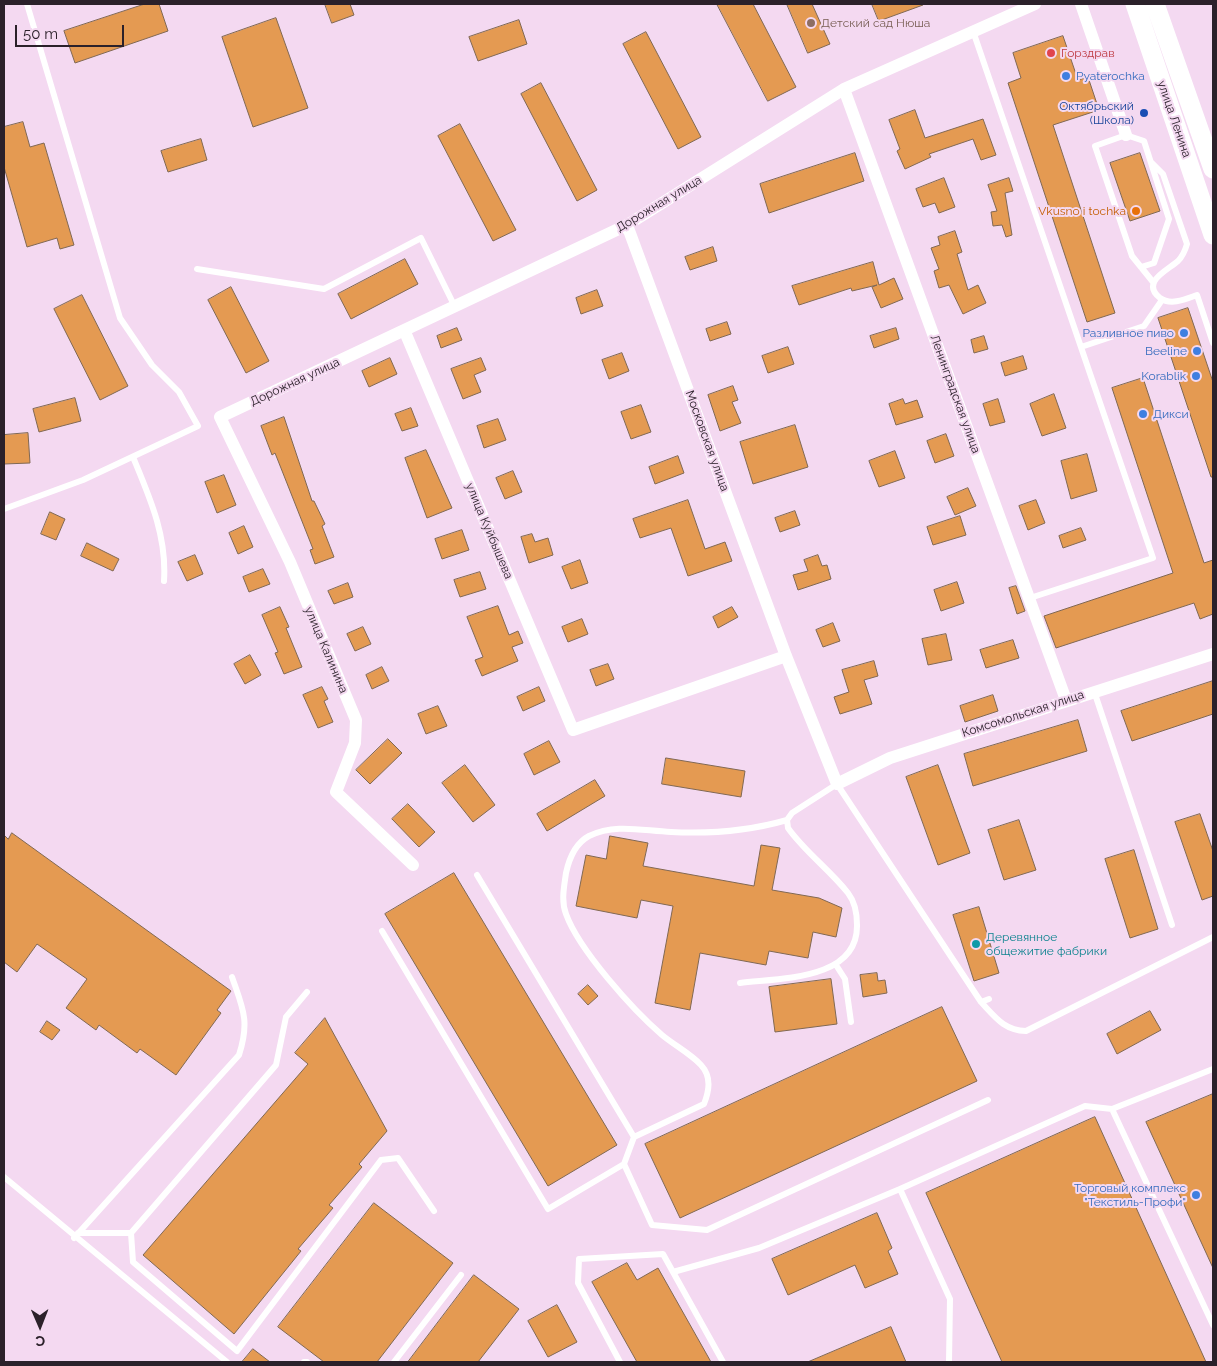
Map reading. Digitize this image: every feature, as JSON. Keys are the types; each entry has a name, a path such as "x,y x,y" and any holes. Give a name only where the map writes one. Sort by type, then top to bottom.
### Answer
{"main road":[{"name":"улица Ленина","path":"1135,4 1213,235"},
{"name":"улица Ленина","path":"1155,4 1213,168"}],"street":[{"name":"Дорожная улица","path":"220,417 405,332 627,225 844,89 972,30 1035,4"},
{"path":"1081,4 1126,135"},
{"name":"Ленинградская улица","path":"844,89 1066,700"},
{"name":"Московская улица","path":"627,225 786,656 837,784"},
{"name":"улица Куйбышева","path":"405,332 573,730 786,656"},
{"name":"улица Калинина","path":"220,417 290,562 356,720 355,743 336,792 412,865"},
{"name":"Комсомольская улица","path":"837,784 890,758 1213,654"}],"lane":[{"path":"4,509 83,480 198,426 179,392 152,365 120,318 27,4"},
{"path":"972,30 1153,558 1030,598"},
{"path":"1141,267 1154,263 1169,220 1144,141 1126,135 1095,146 1132,256 1153,282 1154,290 1162,300 1181,301 1197,295 1213,343"},
{"path":"1151,162 1163,174 1187,244 1185,253 1177,262 1160,272 1153,282"},
{"path":"197,269 324,289 421,238 455,307"},
{"path":"1081,347 1144,326 1162,300"},
{"path":"133,457 150,498 162,538 166,558 164,581"},
{"path":"1094,691 1172,925"},
{"path":"740,983 819,973 836,964 853,946 857,933 857,912 849,894 794,837 788,828 787,820 792,812 837,784 981,1002 1001,1023 1012,1030 1026,1031 1213,937"},
{"path":"382,931 548,1209 624,1164 634,1136 704,1104 709,1091 708,1079 702,1066 662,1035 622,995 577,936 565,914 563,892 567,868 576,847 588,837 608,829 716,832 756,829 787,820"},
{"path":"477,876 634,1136"},
{"path":"836,964 845,979 851,1022"},
{"path":"76,1236 238,1055 246,1034 244,1013 232,977"},
{"path":"307,992 286,1017 276,1066 131,1233 133,1262 237,1351 381,1160 398,1158 434,1211"},
{"path":"981,1002 989,999"},
{"path":"673,1272 760,1248 900,1189 1085,1106 1112,1109 1213,1069"},
{"path":"624,1164 652,1225 707,1230 988,1100"},
{"path":"1112,1109 1213,1325"},
{"path":"4,1178 227,1362"},
{"path":"900,1189 950,1299 949,1362"},
{"path":"76,1236 131,1233"},
{"path":"620,1362 578,1284 579,1260 662,1254 723,1362"},
{"path":"394,1362 461,1275"}],"building":[{"path":"145,4 159,4 168,31 75,63 64,31"},
{"path":"325,4 350,4 354,15 332,23"},
{"path":"717,4 753,4 796,87 768,101"},
{"path":"787,4 812,4 830,44 808,53"},
{"path":"872,4 922,4 923,5 879,21"},
{"path":"276,18 308,108 253,127 222,37"},
{"path":"519,20 527,44 478,61 469,37"},
{"path":"646,32 701,137 678,149 623,44"},
{"path":"1063,36 1078,80 1088,77 1099,110 1053,125 1115,313 1087,322 1008,83 1021,78 1013,53"},
{"path":"541,83 597,190 577,201 521,94"},
{"path":"915,110 925,138 983,119 996,155 981,160 973,139 929,154 931,157 905,169 897,151 900,149 889,120"},
{"path":"23,122 30,147 44,143 74,245 60,249 57,238 27,247 4,167 4,127"},
{"path":"460,124 516,230 493,241 438,136"},
{"path":"201,139 207,160 168,172 161,151"},
{"path":"855,153 864,181 769,213 760,184"},
{"path":"1140,153 1160,211 1130,221 1110,163"},
{"path":"944,178 955,207 939,213 935,203 923,207 916,189"},
{"path":"1009,178 1013,191 1005,193 1012,235 1006,237 1002,225 993,226 991,212 997,211 988,185"},
{"path":"955,231 962,252 957,254 968,290 978,285 986,303 963,314 949,285 939,288 934,271 939,269 931,248 940,245 938,237"},
{"path":"713,247 717,261 690,270 685,257"},
{"path":"405,259 418,284 351,319 338,294"},
{"path":"873,262 879,285 894,278 903,299 881,308 872,287 877,285 852,291 851,288 799,305 792,286"},
{"path":"231,287 269,361 246,373 208,300"},
{"path":"597,290 603,306 581,314 576,298"},
{"path":"82,295 128,386 100,400 54,309"},
{"path":"1188,308 1213,382 1213,477 1211,477 1158,318"},
{"path":"727,322 731,334 710,341 706,329"},
{"path":"457,328 462,340 441,348 437,336"},
{"path":"896,328 899,339 874,348 870,336"},
{"path":"984,336 988,349 974,353 971,340"},
{"path":"788,347 794,364 768,373 762,356"},
{"path":"622,353 629,371 609,379 602,360"},
{"path":"1023,356 1027,369 1005,376 1001,363"},
{"path":"390,358 397,374 369,387 362,371"},
{"path":"481,358 486,370 474,375 481,392 463,399 451,369"},
{"path":"1143,378 1204,563 1213,560 1213,614 1200,619 1194,603 1056,648 1044,616 1173,573 1112,388"},
{"path":"733,386 738,400 732,402 741,423 720,431 708,395"},
{"path":"1054,394 1066,428 1042,436 1030,404"},
{"path":"75,398 81,421 39,432 33,409"},
{"path":"903,399 905,404 917,400 923,417 896,425 889,404"},
{"path":"998,399 1005,422 990,426 983,404"},
{"path":"641,405 651,432 631,439 621,412"},
{"path":"411,408 418,426 402,431 395,414"},
{"path":"284,417 312,501 314,501 325,524 322,526 334,557 315,564 310,550 313,549 275,453 272,455 261,426"},
{"path":"498,419 506,440 484,448 477,426"},
{"path":"795,425 808,467 753,484 740,442"},
{"path":"28,433 30,463 4,464 4,435"},
{"path":"946,434 954,456 935,463 927,441"},
{"path":"426,450 452,508 427,518 405,458"},
{"path":"895,451 905,478 879,487 869,461"},
{"path":"1087,454 1097,491 1071,499 1061,461"},
{"path":"678,456 684,473 655,484 649,467"},
{"path":"513,471 522,492 505,499 496,478"},
{"path":"224,475 236,505 217,513 205,482"},
{"path":"968,488 976,506 955,515 947,497"},
{"path":"688,500 705,549 725,542 732,561 688,576 671,528 640,538 633,519"},
{"path":"1036,500 1045,523 1028,530 1019,506"},
{"path":"795,511 800,525 780,532 775,518"},
{"path":"50,512 65,519 56,540 41,534"},
{"path":"960,516 966,535 933,545 927,527"},
{"path":"244,526 253,547 238,554 229,533"},
{"path":"1081,528 1086,540 1063,548 1059,536"},
{"path":"462,530 469,550 442,559 435,539"},
{"path":"532,534 535,542 548,538 553,555 529,563 521,537"},
{"path":"87,543 119,559 113,571 81,556"},
{"path":"195,555 203,574 187,581 178,562"},
{"path":"818,555 822,566 827,565 831,579 798,590 793,575 808,571 804,560"},
{"path":"580,560 588,583 571,589 562,567"},
{"path":"263,569 270,584 249,592 243,577"},
{"path":"480,572 486,589 460,597 454,580"},
{"path":"957,582 964,603 941,611 934,590"},
{"path":"348,583 353,597 334,604 328,591"},
{"path":"1016,586 1025,611 1017,614 1009,588"},
{"path":"498,606 509,635 518,631 523,643 512,647 518,661 482,676 475,660 483,657 467,617"},
{"path":"280,607 289,627 286,628 302,667 284,674 275,653 278,652 262,615"},
{"path":"732,607 738,617 718,628 713,617"},
{"path":"582,619 588,634 568,642 562,627"},
{"path":"833,623 840,641 823,647 816,630"},
{"path":"363,627 371,644 355,651 347,634"},
{"path":"946,634 952,660 928,665 922,639"},
{"path":"1013,640 1019,658 986,668 980,650"},
{"path":"250,655 261,675 245,684 234,664"},
{"path":"874,661 878,676 864,680 872,704 840,714 834,697 849,692 842,670"},
{"path":"608,664 614,679 596,686 590,670"},
{"path":"382,667 389,681 372,689 366,675"},
{"path":"1213,681 1213,714 1132,741 1121,711"},
{"path":"322,687 328,699 324,701 333,722 318,728 303,695"},
{"path":"539,687 545,701 523,711 517,697"},
{"path":"993,695 998,711 965,722 960,706"},
{"path":"438,706 447,726 426,734 418,714"},
{"path":"1078,720 1087,751 973,786 964,754"},
{"path":"388,739 402,753 370,784 356,770"},
{"path":"549,741 560,762 534,775 524,754"},
{"path":"666,758 745,771 741,797 662,784"},
{"path":"465,765 495,805 473,822 442,783"},
{"path":"938,765 970,853 938,865 906,777"},
{"path":"595,780 605,796 547,831 537,814"},
{"path":"408,804 435,832 419,847 392,819"},
{"path":"1200,814 1213,851 1213,896 1202,900 1175,822"},
{"path":"1019,820 1036,870 1004,880 988,830"},
{"path":"12,833 231,991 217,1010 221,1013 176,1075 140,1049 137,1053 99,1025 96,1030 66,1008 87,979 37,944 17,972 4,962 4,835 8,839"},
{"path":"610,836 648,843 643,866 754,886 761,845 780,848 772,890 819,898 842,908 836,937 813,932 808,958 769,951 766,965 700,953 690,1010 655,1003 673,906 641,900 637,918 576,906 586,855 606,859"},
{"path":"1134,850 1158,929 1130,938 1105,859"},
{"path":"454,873 617,1145 548,1186 385,914"},
{"name":"Деревянное общежитие фабрики","path":"979,907 999,973 974,981 953,915"},
{"path":"877,973 878,981 885,980 887,993 863,997 860,975"},
{"path":"831,979 837,1024 775,1032 769,987"},
{"path":"588,985 598,996 588,1005 578,994"},
{"path":"942,1007 977,1081 680,1218 645,1144"},
{"path":"1150,1011 1161,1030 1117,1054 1107,1034"},
{"path":"325,1018 387,1131 359,1164 362,1167 329,1205 333,1208 298,1249 301,1251 234,1334 143,1255 308,1064 295,1053"},
{"path":"47,1021 60,1030 52,1040 40,1032"},
{"name":"Торговый комплекс \"Текстиль-Профи\"","path":"1213,1094 1213,1268 1146,1122"},
{"path":"1095,1117 1206,1362 1002,1362 926,1193"},
{"path":"374,1203 453,1263 377,1362 324,1362 278,1327"},
{"path":"877,1213 892,1248 888,1251 898,1274 865,1288 855,1265 788,1295 772,1259"},
{"path":"627,1263 637,1280 658,1268 711,1362 637,1362 592,1282"},
{"path":"474,1275 519,1309 478,1362 408,1362"},
{"path":"557,1305 577,1342 548,1357 528,1321"},
{"path":"891,1327 906,1362 808,1362"},
{"path":"253,1349 270,1362 242,1362"}],"place":[{"name":"Детский сад Нюша","path":"811,23"},
{"name":"Горздрав","path":"1051,53"},
{"name":"Pyaterochka","path":"1066,76"},
{"name":"Октябрьский (Школа)","path":"1144,113"},
{"name":"Vkusno i tochka","path":"1136,211"},
{"name":"Разливное пиво","path":"1184,333"},
{"name":"Beeline","path":"1197,351"},
{"name":"Korablik","path":"1196,376"},
{"name":"Дикси","path":"1143,414"},
{"name":"Деревянное общежитие фабрики","path":"976,944"},
{"name":"Торговый комплекс \"Текстиль-Профи\"","path":"1196,1195"}]}
